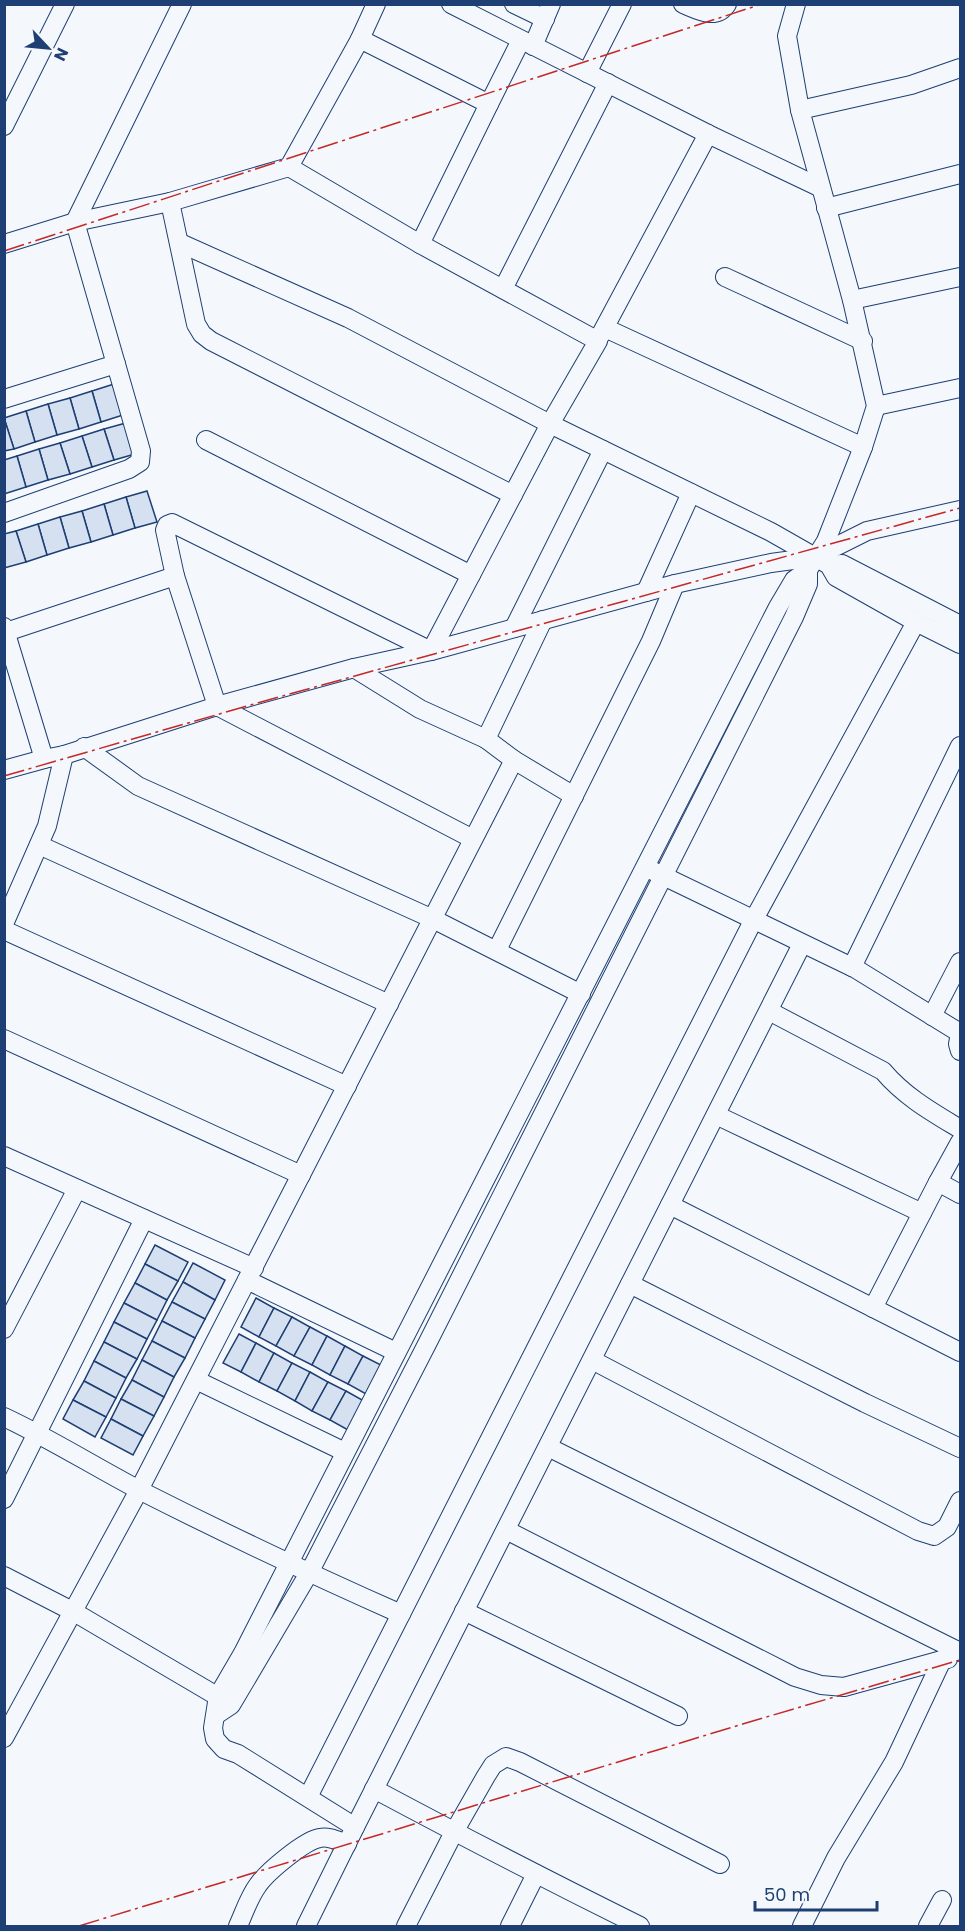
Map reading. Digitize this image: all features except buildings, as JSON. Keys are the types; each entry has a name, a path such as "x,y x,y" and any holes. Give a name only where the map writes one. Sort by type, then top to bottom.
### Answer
{"street":[{"path":"4,126 65,4"},
{"path":"4,513 129,469 140,462 141,451 75,222 182,4"},
{"path":"4,244 75,222 170,201 289,167 360,39 376,4"},
{"path":"451,4 708,134 821,188"},
{"path":"420,244 489,104 548,11 514,4"},
{"path":"587,73 622,4"},
{"path":"683,4 714,14 722,12 727,4"},
{"path":"355,1827 238,1754 224,1749 215,1739 213,1728 216,1715 309,1573 434,1332 664,876 794,617 818,564 863,447 876,406 863,341 800,110 786,36 796,4"},
{"path":"360,39 489,104"},
{"path":"800,110 910,85 960,68"},
{"path":"503,289 608,83"},
{"path":"431,651 549,424 601,334 708,134"},
{"path":"289,167 420,244 503,289 601,334 863,447"},
{"path":"826,208 960,174"},
{"path":"170,201 196,324 202,334 513,495"},
{"path":"180,243 348,318 549,424 771,532 836,577 960,644"},
{"path":"725,277 863,341"},
{"path":"852,300 960,277"},
{"path":"4,399 116,364"},
{"path":"876,406 960,388"},
{"path":"206,440 471,575"},
{"path":"514,628 603,450"},
{"path":"646,592 691,493"},
{"path":"224,1700 243,1653 345,1452 794,579 867,531 960,510"},
{"path":"431,651 172,523 167,525 165,530 175,576 217,706 472,839"},
{"path":"4,770 64,754 217,706 354,668 431,651 675,584 771,563 843,564 960,625"},
{"path":"44,759 5,629 175,576"},
{"path":"497,950 651,641 675,584"},
{"path":"486,739 543,620"},
{"path":"308,1797 753,921 916,622"},
{"path":"354,668 420,709 486,739 514,760 574,796"},
{"path":"852,967 960,746"},
{"path":"84,747 138,786 433,918 581,994"},
{"path":"4,924 47,826 64,754"},
{"path":"4,1738 139,1490 514,760"},
{"path":"39,845 389,1004"},
{"path":"645,867 852,967 960,1032 958,1044 960,1052"},
{"path":"4,930 347,1086"},
{"path":"306,1926 802,944"},
{"path":"932,1016 960,962"},
{"path":"769,1011 884,1071 907,1095 960,1129"},
{"path":"4,1039 302,1175"},
{"path":"716,1115 922,1213"},
{"path":"873,1308 960,1142"},
{"path":"4,1156 144,1219 396,1352"},
{"path":"938,1182 960,1194"},
{"path":"4,1329 77,1189"},
{"path":"670,1205 960,1352"},
{"path":"4,1499 144,1219"},
{"path":"630,1284 865,1403 960,1448"},
{"path":"592,1360 918,1531 934,1536 947,1527 960,1501"},
{"path":"196,1380 345,1452"},
{"path":"4,1417 39,1433 139,1490 309,1573 401,1614"},
{"path":"548,1447 960,1654"},
{"path":"506,1530 795,1677 812,1682 844,1687 960,1654"},
{"path":"4,1576 74,1612 224,1700"},
{"path":"464,1611 678,1716"},
{"path":"802,1926 836,1858 894,1762 942,1660"},
{"path":"406,1926 454,1832 493,1765 506,1757 720,1864"},
{"path":"374,1789 640,1926"},
{"path":"238,1926 257,1886 272,1869 298,1849 317,1838 329,1838 346,1844"},
{"path":"510,1926 536,1874"},
{"path":"928,1926 942,1900"}],"power":[{"path":"4,251 762,4"},
{"path":"4,776 261,702 960,508"},
{"path":"79,1926 960,1660"}]}
